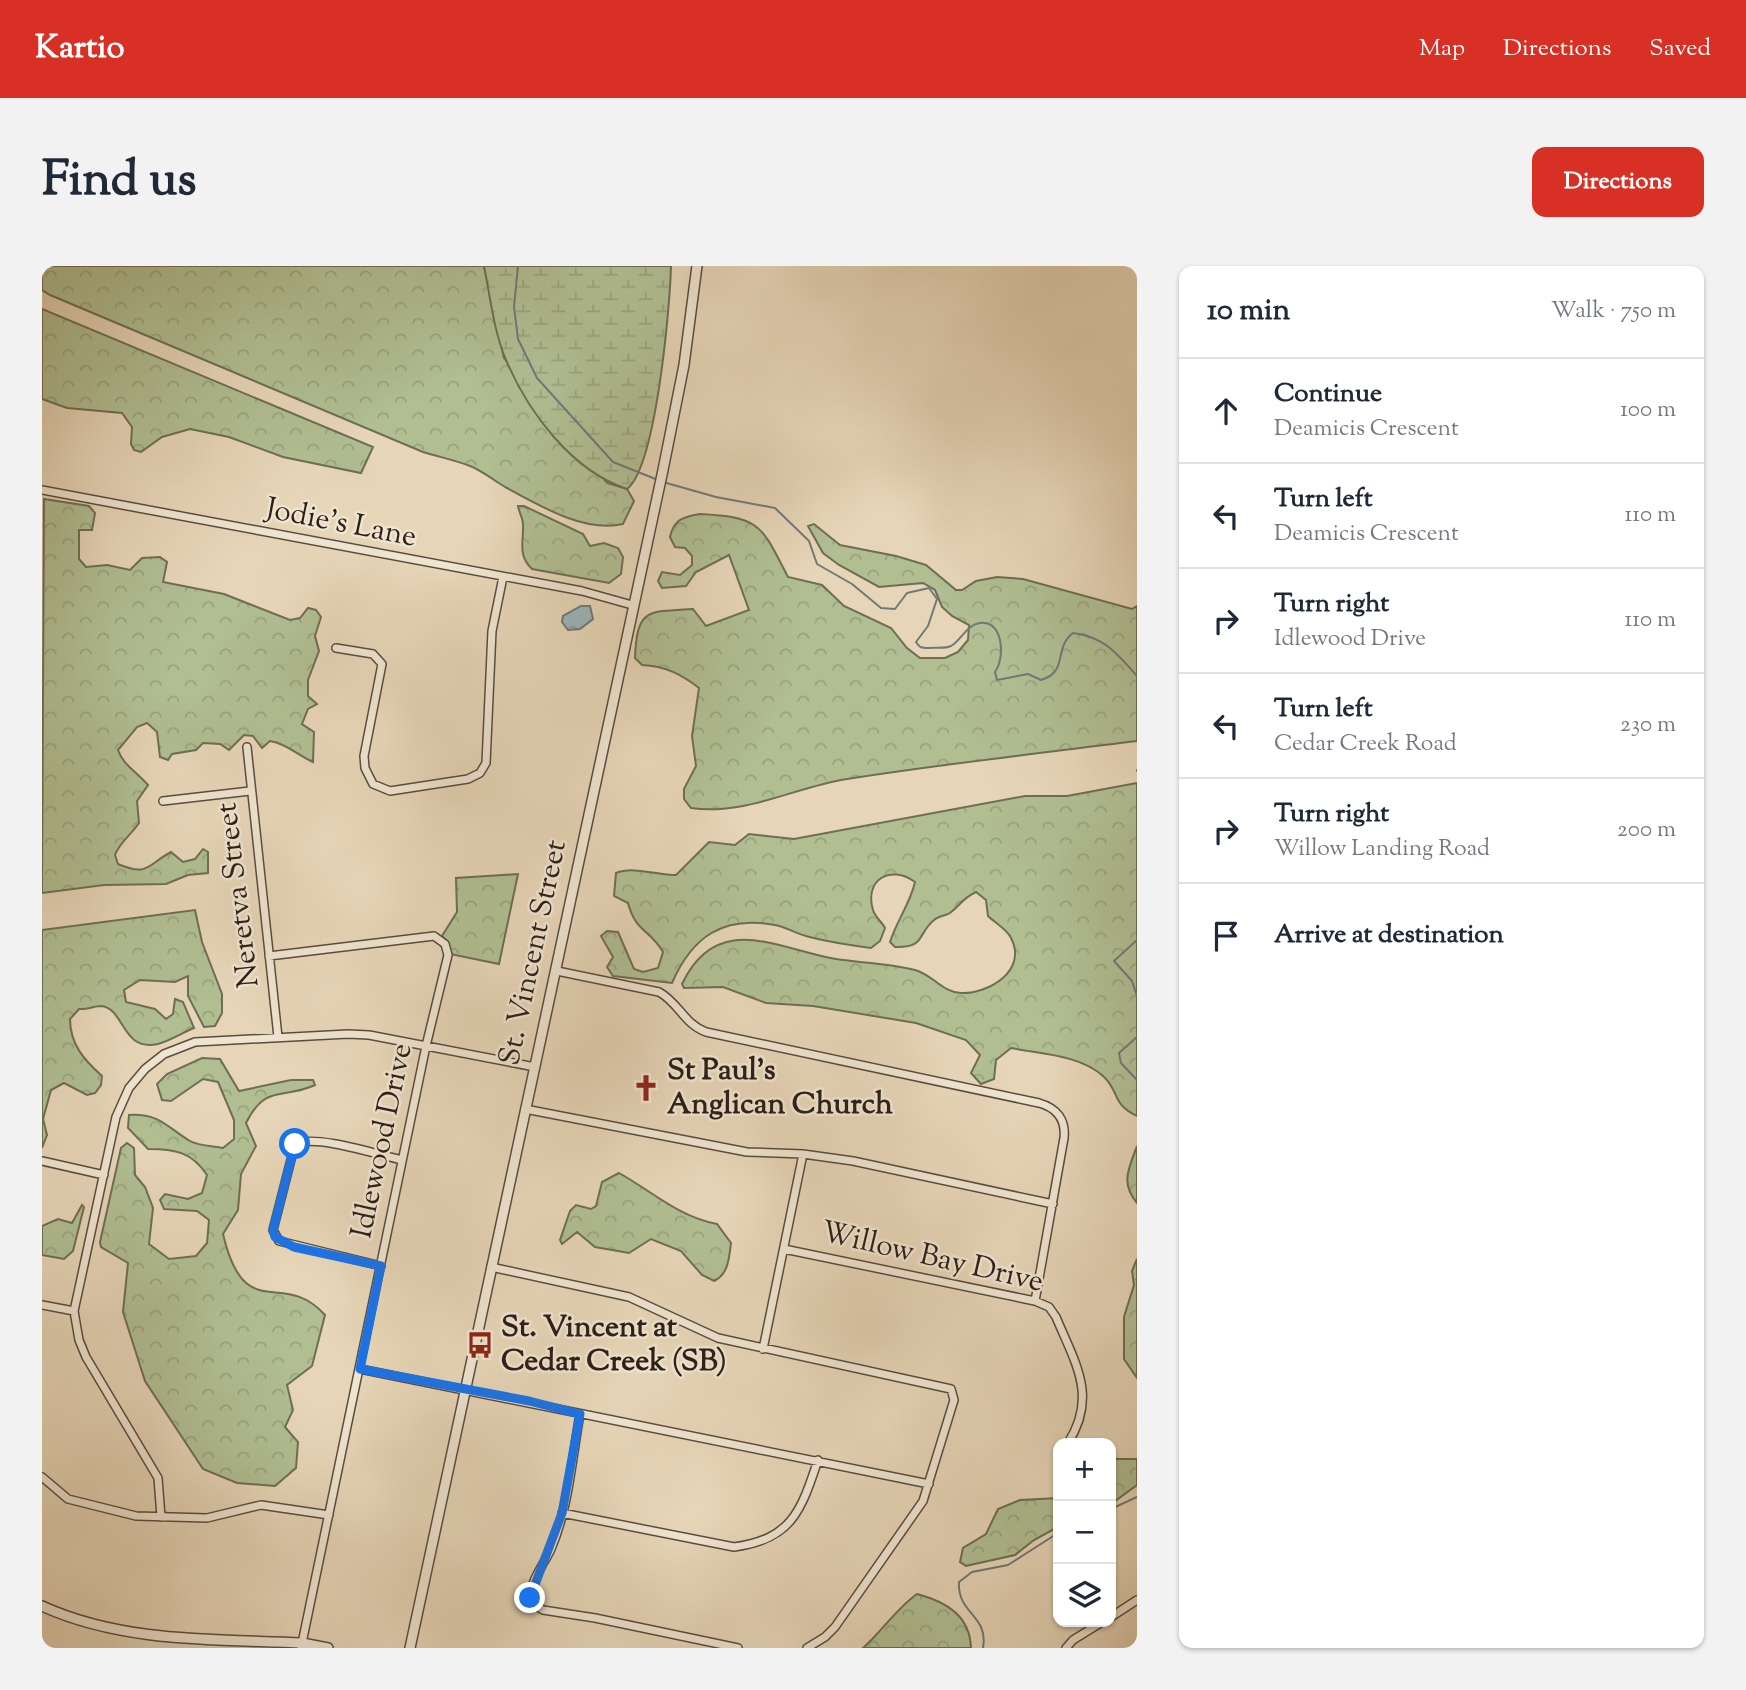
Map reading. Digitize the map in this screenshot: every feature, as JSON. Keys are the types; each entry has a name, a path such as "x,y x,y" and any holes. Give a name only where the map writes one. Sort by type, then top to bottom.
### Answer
{"street":[{"name":"St. Vincent Street","path":"410,1648 663,470 684,365 697,266"},
{"name":"Jodie's Lane","path":"42,490 582,591 632,605"},
{"path":"336,648 373,654 382,664 364,756 365,768 373,784 390,791 476,776 486,763 492,631 503,577"},
{"name":"Neretva Street","path":"247,747 278,1037"},
{"path":"163,801 250,791"},
{"name":"Idlewood Drive","path":"269,956 439,937 446,944 448,955 426,1046 302,1646"},
{"path":"557,971 659,992 673,1002 691,1025 706,1032 1047,1105 1058,1113 1064,1126 1035,1301"},
{"path":"161,1517 158,1478 86,1357 79,1340 74,1311 122,1102 137,1078 155,1060 174,1049 195,1042 358,1034 535,1067"},
{"path":"525,1109 747,1152 803,1154 853,1161 1053,1204"},
{"path":"381,1266 294,1247 279,1241 273,1230 295,1144 318,1142 402,1160"},
{"path":"763,1349 803,1154"},
{"path":"42,1161 104,1175"},
{"name":"Willow Bay Drive","path":"784,1249 1035,1301 1053,1312 1083,1380 1083,1409 1070,1438"},
{"path":"491,1267 629,1297 707,1334 763,1349 951,1389 954,1400 929,1484 908,1525 835,1626 825,1637 807,1648"},
{"path":"42,1305 74,1311"},
{"path":"360,1369 929,1484"},
{"path":"580,1414 562,1513 552,1547 531,1590 533,1604 542,1610 702,1644 738,1648"},
{"path":"562,1513 734,1547 755,1544 774,1536 791,1522 803,1506 818,1460"},
{"path":"42,1478 58,1494 79,1503 122,1514 216,1517 261,1505 329,1515"},
{"path":"1116,1613 1137,1600"},
{"path":"42,1606 83,1622 135,1633 328,1648"},
{"path":"1066,1648 1073,1640 1094,1627"}],"green space":[{"path":"42,266 484,266 504,358 607,483 627,489 634,501 623,524 593,525 563,516 470,466 423,452 50,295 42,290"},
{"path":"484,266 671,266 660,385 646,451 637,475 627,489 588,469 570,454 526,400 502,349"},
{"path":"42,309 373,447 361,473 283,457 229,437 190,429 162,437 141,452 134,450 131,444 132,427 122,413 67,408 42,399"},
{"path":"44,499 89,506 95,513 92,530 79,530 79,559 86,567 107,565 130,570 142,558 160,557 167,562 163,582 224,594 290,620 300,618 308,608 316,610 321,617 315,636 319,651 308,680 308,696 317,704 308,709 302,724 314,732 313,762 276,742 270,741 262,748 253,736 244,735 229,750 220,744 203,743 196,750 172,754 168,760 160,757 157,732 147,723 137,727 118,750 127,764 148,785 137,801 139,823 115,855 118,864 128,868 147,868 171,852 183,862 195,859 203,849 208,852 208,873 188,875 166,884 104,885 42,893"},
{"path":"518,506 524,506 583,534 590,546 604,543 618,548 623,557 621,574 609,583 532,569 524,558 523,522"},
{"path":"700,514 736,518 757,527 788,577 822,585 844,606 891,628 907,648 920,658 945,658 958,652 968,640 969,625 942,607 935,590 923,583 879,587 839,565 823,553 808,526 814,524 840,545 926,565 956,590 962,590 976,581 997,577 1023,579 1132,609 1137,606 1137,741 847,779 731,808 691,808 684,799 684,789 696,766 692,736 699,688 672,672 642,665 635,658 636,641 642,621 655,612 693,609 706,626 749,610 729,555 696,572 686,586 662,588 658,581 662,572 680,575 692,565 692,556 685,548 675,547 670,537 674,526 680,520"},
{"path":"1137,783 1137,1116 1123,1107 1103,1076 1072,1059 1011,1048 996,1060 994,1079 981,1084 971,1073 980,1055 966,1040 916,1023 813,1006 766,1003 723,987 684,988 682,984 696,961 713,947 731,941 750,940 836,959 915,970 954,992 983,989 993,985 1010,970 1015,950 1009,935 988,916 986,900 976,892 950,913 934,920 916,943 905,947 895,947 890,942 915,882 906,877 888,875 881,878 872,890 873,910 885,928 880,941 871,948 814,938 775,925 740,923 712,933 700,942 689,953 672,983 613,976 607,967 613,957 601,936 607,931 618,932 634,969 643,972 658,968 663,952 639,926 628,903 614,896 616,873 637,871 676,875 709,842 735,845 749,834 794,839 1025,796 1067,796"},
{"path":"518,874 499,964 450,954 449,944 442,936 457,912 456,878"},
{"path":"195,910 202,942 222,994 222,1013 215,1026 204,1027 188,996 188,976 175,982 140,980 124,990 126,1002 155,1009 166,1019 173,1014 175,999 183,1002 194,1028 162,1043 146,1045 137,1042 109,1009 101,1006 79,1009 70,1019 72,1036 84,1058 102,1076 101,1085 95,1093 87,1095 64,1083 51,1090 43,1119 47,1135 42,1148 42,930"},
{"path":"202,1058 220,1059 239,1091 291,1080 313,1080 315,1085 268,1097 253,1110 246,1123 256,1146 241,1174 238,1210 223,1234 232,1262 242,1279 254,1288 294,1295 309,1302 325,1315 312,1366 287,1385 293,1410 285,1427 298,1442 296,1468 275,1486 237,1483 203,1469 145,1381 123,1312 128,1263 101,1247 100,1242 121,1148 127,1143 134,1148 135,1175 145,1187 153,1208 149,1244 169,1259 196,1256 207,1243 209,1220 197,1211 164,1209 160,1200 165,1194 188,1199 202,1193 207,1175 195,1161 182,1153 148,1149 128,1128 129,1115 139,1115 155,1119 198,1144 223,1148 234,1139 234,1120 218,1082 203,1079 171,1101 162,1100 157,1084 167,1074"},
{"path":"1137,1146 1137,1203 1127,1182"},
{"path":"619,1173 678,1210 717,1224 731,1243 727,1265 719,1278 714,1281 702,1275 681,1251 651,1239 629,1253 595,1247 577,1232 562,1244 560,1240 570,1211 576,1205 591,1209 596,1206 602,1182"},
{"path":"82,1205 84,1207 73,1251 64,1259 42,1255 42,1226 58,1219 72,1223"},
{"path":"1137,1259 1137,1378 1124,1359 1124,1317 1134,1285 1132,1271"},
{"path":"1116,1459 1137,1459 1137,1485 1116,1500"},
{"path":"1053,1498 1053,1530 1015,1555 966,1566 960,1562 963,1548 986,1534 998,1509 1020,1500"},
{"path":"917,1594 938,1601 955,1612 966,1627 971,1648 863,1648 903,1606"}],"water":[{"path":"581,606 590,606 593,619 580,629 568,630 562,622 563,616"}],"waterway":[{"path":"518,266 514,307 518,339 537,378 613,462 658,480"},
{"path":"663,482 716,497 775,508 809,541 817,564 852,584 881,608 895,609 907,593 929,588 937,599 928,626 917,644 924,648 949,647 976,624 985,623 992,626 997,631 1001,648 995,672 997,680 1028,674 1041,680 1050,676 1058,666 1067,639 1073,633 1102,642 1137,676"},
{"path":"1137,940 1114,961 1132,981 1137,996"},
{"path":"1137,1037 1119,1053 1121,1063 1137,1080"},
{"path":"1116,1507 1137,1497"},
{"path":"983,1648 982,1628 963,1601 959,1582 972,1572 1008,1565 1053,1536"}],"place":[{"name":"St Paul’s Anglican Church","path":"646,1088"},
{"name":"St. Vincent at Cedar Creek (SB)","path":"480,1345"}],"route":[{"path":"295,1144 273,1230 275,1237 294,1247 381,1266 360,1369 529,1401 580,1414 562,1513 552,1547 534,1582 530,1598"}]}
